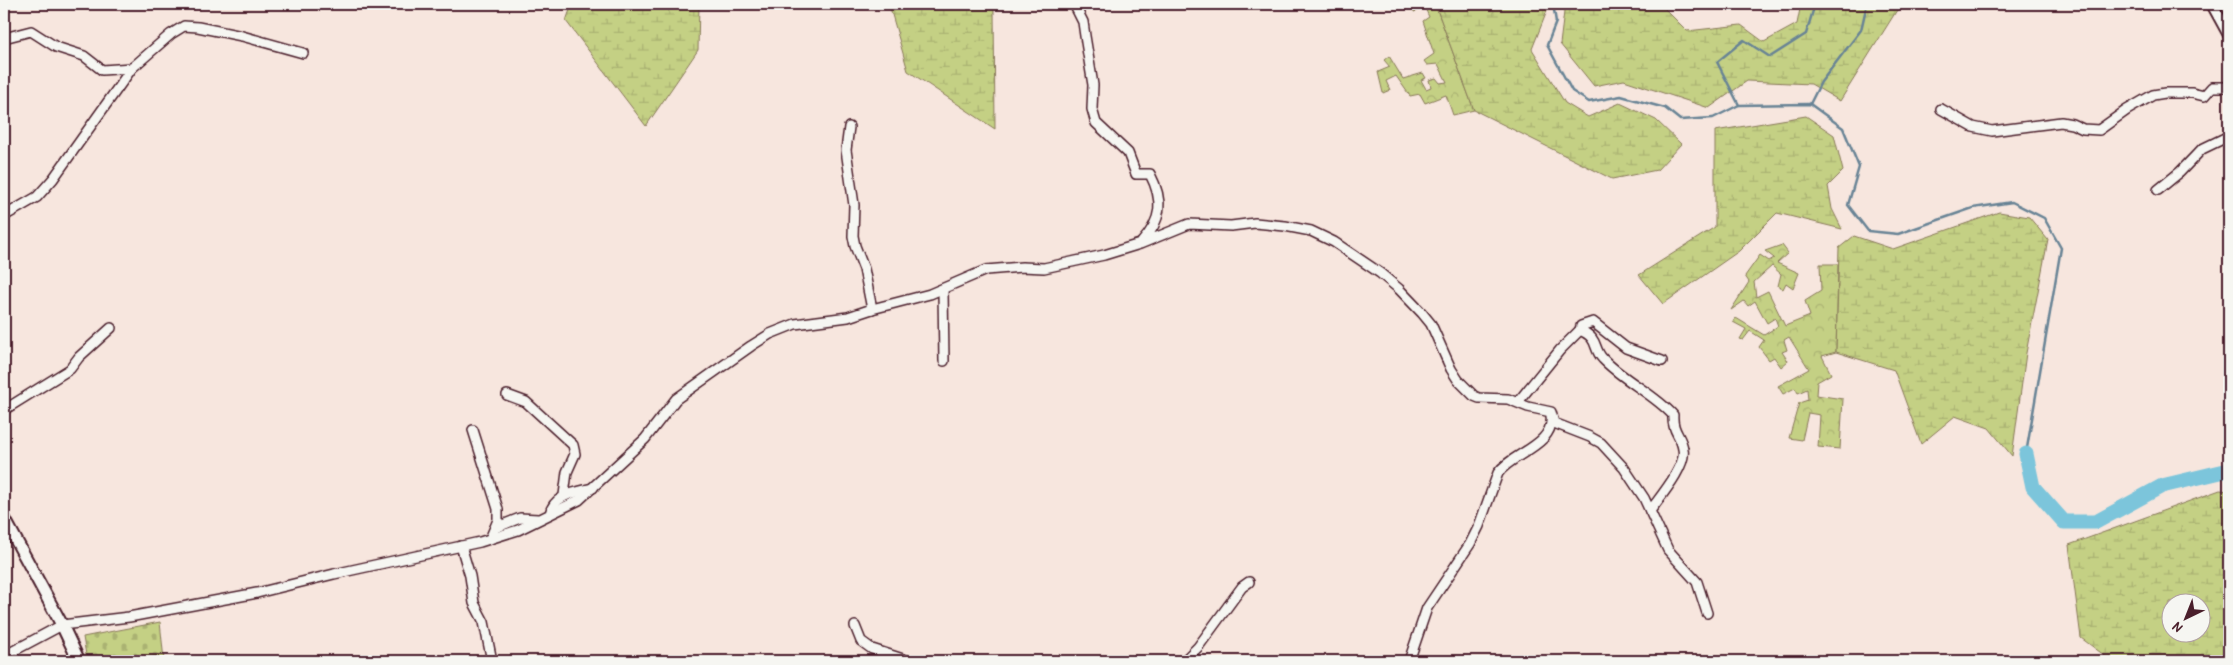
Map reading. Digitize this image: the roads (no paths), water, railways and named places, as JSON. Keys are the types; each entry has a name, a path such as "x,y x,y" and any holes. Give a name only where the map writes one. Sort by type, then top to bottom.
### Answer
{"main road":[{"path":"4,518 79,661"}],"street":[{"path":"2212,4 2229,35"},
{"path":"1076,8 1083,22 1093,85 1092,109 1096,123 1128,153 1136,174 1150,174 1156,185 1159,198 1158,219 1154,228 1140,244"},
{"path":"4,216 33,200 52,179 132,68 171,34 184,26 242,36 304,53"},
{"path":"4,38 31,31 56,47 84,56 102,70 132,68"},
{"path":"1941,110 1973,127 1992,132 2061,122 2083,129 2099,130 2127,110 2153,95 2192,93 2204,96 2212,86 2229,87"},
{"path":"849,127 846,150 854,206 854,241 864,269 872,309"},
{"path":"2158,190 2180,172 2202,149 2229,136"},
{"path":"4,656 62,626 129,617 257,593 490,539 518,530 579,500 645,439 676,399 751,346 795,324 848,317 943,290 960,280 986,270 1013,267 1044,268 1140,244 1195,223 1215,226 1255,223 1272,224 1299,228 1321,235 1380,273 1415,305 1430,324 1451,370 1466,389 1479,398 1508,399 1551,412"},
{"path":"943,290 944,361"},
{"path":"1518,402 1560,350 1580,330 1581,326 1593,322 1626,348 1662,362"},
{"path":"4,410 70,369 79,357 111,328"},
{"path":"1580,330 1595,341 1600,356 1613,369 1673,415 1673,424 1683,448 1684,456 1670,484 1650,511"},
{"path":"507,395 526,402 572,445 575,454 567,472 564,495"},
{"path":"1551,412 1554,423 1590,437 1610,451 1624,468 1644,498 1668,550 1697,582 1707,613"},
{"path":"1409,661 1427,608 1470,544 1484,515 1498,473 1503,466 1540,441 1548,433 1552,420 1551,412"},
{"path":"473,430 498,509 498,520 490,539"},
{"path":"550,514 551,507 564,495 595,487"},
{"path":"495,528 520,518 539,520"},
{"path":"461,546 470,576 474,603 484,622 492,661"},
{"path":"1186,661 1242,587 1249,582"},
{"path":"855,626 861,641 872,649 909,661"}],"waterway":[{"path":"1553,4 1556,22 1547,45 1572,91 1589,102 1621,96 1665,108 1680,120 1713,118 1739,105 1810,104 1843,128 1859,167 1848,205 1868,231 1898,234 1973,208 2012,202 2044,218 2061,248 2026,454"},
{"path":"1739,105 1717,62 1744,40 1770,57 1806,34 1815,4"},
{"path":"1810,104 1821,82 1861,30 1867,4"},
{"path":"2026,454 2033,487 2064,522 2096,522 2162,486 2229,470"}]}
